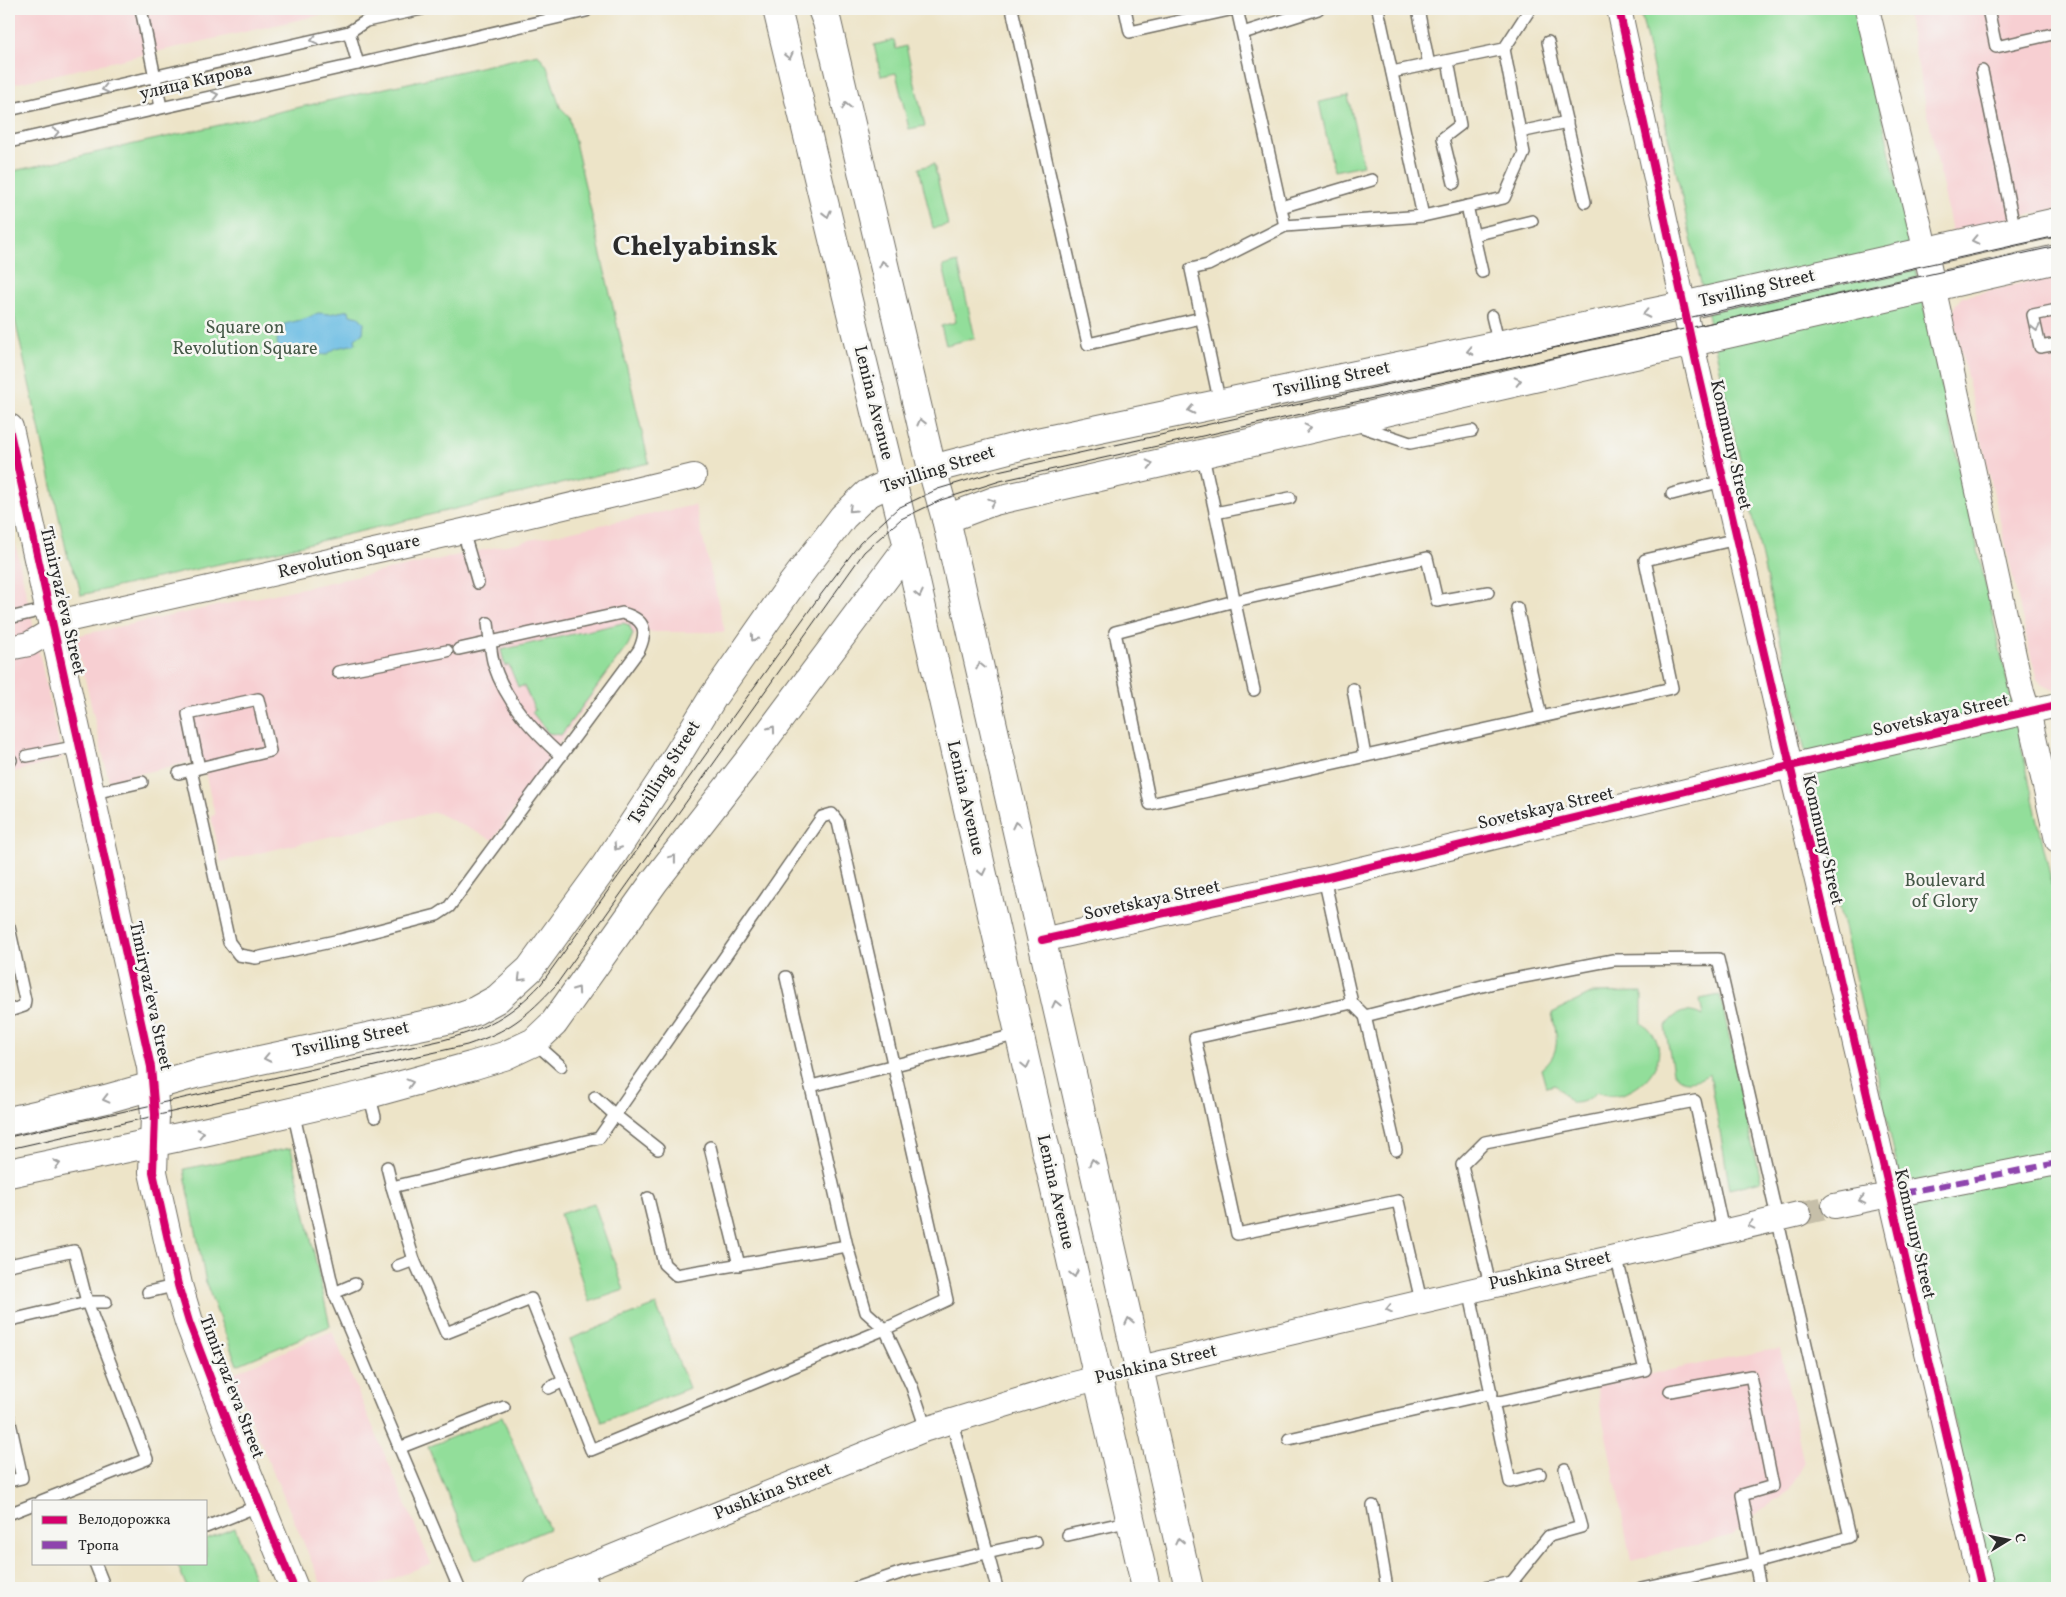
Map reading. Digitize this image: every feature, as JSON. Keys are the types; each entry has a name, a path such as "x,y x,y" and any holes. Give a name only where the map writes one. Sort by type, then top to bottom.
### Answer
{"main road":[{"name":"Lenina Avenue","path":"777,9 908,547 1146,1588"},
{"path":"822,9 932,469 946,519 1189,1588"},
{"name":"Tsvilling Street","path":"9,1121 106,1099 195,1074 451,1019 486,1006 510,989 535,963 605,866 664,777 713,697 792,584 843,518 867,494 892,482 995,451 1683,306 2057,222"},
{"name":"Tsvilling Street","path":"9,1174 153,1144 293,1111 372,1105 504,1056 534,1042 554,1022 654,882 746,764 908,547 946,519 994,501 1202,452 2057,258"},
{"name":"Timiryaz'eva Street","path":"9,428 148,1053 155,1115 153,1172 178,1286 189,1322 294,1588"},
{"name":"Pushkina Street","path":"1098,1378 1140,1368"}],"street":[{"name":"Kommuny Street","path":"1619,9 1723,481 1790,766 1896,1194 1982,1588"},
{"path":"1867,9 1925,251 2022,692 2057,840"},
{"name":"Revolution Square","path":"9,648 29,644 50,619 71,619 463,531 694,476"},
{"name":"Sovetskaya Street","path":"1042,940 1324,878 1790,766 2057,705"},
{"path":"1834,1206 2057,1163"},
{"name":"Pushkina Street","path":"1140,1368 1788,1216"},
{"name":"Pushkina Street","path":"536,1588 591,1578 926,1430 1066,1386 1098,1378"}],"lane":[{"path":"141,9 162,107"},
{"name":"улица Кирова","path":"9,110 155,78 348,32 366,21 422,9"},
{"path":"1012,9 1088,344 1201,318"},
{"path":"1125,9 1130,32 1235,9 1285,226"},
{"path":"1242,33 1318,9"},
{"path":"1378,9 1423,216"},
{"path":"1418,9 1430,64"},
{"path":"1220,404 1191,270 1208,265 1285,226 1423,216 1504,198 1524,153 1504,49 1530,9"},
{"path":"1988,9 1996,47 2057,33"},
{"name":"улица Кирова","path":"9,142 586,11"},
{"path":"348,32 358,64"},
{"path":"1548,42 1585,202"},
{"path":"1392,72 1504,49"},
{"path":"1448,61 1460,125 1443,138 1454,183"},
{"path":"1982,71 2015,232"},
{"path":"1520,132 1566,122"},
{"path":"1281,207 1372,180"},
{"path":"1467,206 1482,272"},
{"path":"1474,235 1532,220"},
{"path":"2057,310 2033,315 2040,347 2057,344"},
{"path":"1492,316 1499,345"},
{"path":"1344,420 1410,443 1472,431"},
{"path":"1202,452 1254,690"},
{"path":"1672,494 1723,481"},
{"path":"1216,514 1290,498"},
{"path":"463,531 478,583"},
{"path":"1488,592 1437,601 1426,558 1235,600 1115,632 1150,804 1672,688 1645,560 1737,539"},
{"path":"1518,608 1541,717"},
{"path":"190,771 270,751 258,699 188,714 190,771 229,942 239,954 256,958 340,940 438,915 449,907 639,650 644,638 642,626 635,616 622,613 459,649"},
{"path":"9,618 50,619"},
{"path":"488,623 494,666 505,690 520,715 561,756"},
{"path":"338,672 447,651"},
{"path":"1353,689 1366,756"},
{"path":"27,756 79,746"},
{"path":"90,794 142,782"},
{"path":"387,1167 392,1187 414,1260 446,1333 531,1299 591,1450 885,1329 947,1300 838,822 832,814 822,817 599,1138 392,1187"},
{"path":"1324,878 1352,1003 1365,1016 1396,1150"},
{"path":"9,927 25,1000 24,1006 9,1011"},
{"path":"1365,1016 1498,982 1613,960 1718,959 1788,1216 1850,1537 1754,1563 1641,1588"},
{"path":"786,977 847,1246 866,1312 885,1329 912,1387 926,1430"},
{"path":"1352,1003 1195,1038 1237,1234 1398,1201 1421,1301"},
{"path":"812,1086 1019,1034"},
{"path":"534,1042 561,1066"},
{"path":"595,1097 658,1150"},
{"path":"1540,1474 1510,1482 1493,1398 1462,1165 1484,1142 1695,1101 1723,1231"},
{"path":"293,1111 334,1293 459,1588"},
{"path":"710,1147 739,1265"},
{"path":"648,1198 664,1264 676,1275 847,1246"},
{"path":"9,1265 74,1251 87,1302 147,1459 68,1496 46,1500"},
{"path":"1289,1439 1645,1370 1616,1256"},
{"path":"398,1266 414,1260"},
{"path":"334,1293 355,1284"},
{"path":"148,1292 178,1286"},
{"path":"11,1320 87,1302 106,1302"},
{"path":"1670,1391 1751,1376 1773,1486 1742,1495 1760,1588"},
{"path":"549,1388 564,1381"},
{"path":"399,1448 504,1407"},
{"path":"9,1418 22,1478 9,1481"},
{"path":"952,1422 989,1552 997,1588"},
{"path":"1484,1588 1513,1585 1549,1536 1581,1527 1565,1469"},
{"path":"11,1512 32,1505"},
{"path":"208,1526 260,1505"},
{"path":"1373,1506 1387,1588"},
{"path":"1068,1535 1130,1521"},
{"path":"856,1588 882,1584 906,1571 1036,1542"},
{"path":"96,1566 106,1588"}],"shaded area":[{"path":"9,9 347,9 9,85"},
{"path":"1906,9 2057,9 2057,209 1952,231"},
{"path":"2057,275 2057,689 2054,690 2044,686 2037,679 2032,661 1953,315 1955,305 1962,297"},
{"path":"695,505 725,632 636,632 493,840 435,812 221,862 211,816 215,815 202,759 109,781 75,636"},
{"path":"9,515 62,758 9,773"},
{"path":"332,1331 431,1563 371,1588 323,1588 231,1374"},
{"path":"1780,1348 1804,1464 1788,1492 1746,1521 1733,1535 1631,1561 1596,1385"}],"green space":[{"name":"Boulevard of Glory","path":"1640,9 1858,9 2057,907 2057,1588 1991,1588"},
{"path":"894,40 896,49 906,46 925,126 909,129 896,73 881,76 874,45"},
{"name":"Square on Revolution Square","path":"538,54 547,66 560,107 569,116 649,463 273,552 81,595 77,577 68,558 9,293 9,172"},
{"path":"1348,96 1363,165 1334,171 1319,102"},
{"path":"934,164 948,225 933,228 919,168"},
{"path":"958,262 975,338 946,345 941,326 956,322 943,266"},
{"path":"623,623 629,625 633,634 628,645 561,735 548,733 532,712 535,710 524,686 518,687 509,665 505,666 501,650"},
{"path":"1642,992 1642,1023 1652,1032 1655,1038 1658,1045 1658,1056 1655,1067 1640,1085 1619,1095 1597,1092 1586,1100 1576,1103 1572,1103 1555,1085 1546,1087 1541,1069 1548,1063 1556,1044 1552,1013 1593,993"},
{"path":"1720,995 1761,1181 1730,1189 1710,1074 1690,1081 1677,1077 1673,1072 1665,1027 1673,1017 1682,1012 1692,1012 1703,1016 1700,999"},
{"path":"291,1148 330,1326 237,1365 206,1283 184,1169"},
{"path":"594,1203 624,1290 589,1302 560,1214"},
{"path":"656,1305 689,1388 602,1422 570,1339"},
{"path":"502,1417 549,1529 475,1560 428,1447"},
{"path":"235,1528 258,1588 187,1588 177,1564 208,1564 208,1538"}],"water":[{"path":"349,310 350,315 359,317 364,323 363,333 355,339 356,344 336,348 326,355 312,353 291,358 290,353 281,350 277,344 278,336 285,330 284,324 305,319 318,313 329,314"}],"tunnel":[{"path":"1799,1214 1834,1206"}],"tram line":[{"path":"9,1137 443,1040 485,1026 508,1013 541,984 816,601 860,543 898,508 938,489 998,471 2057,236"},
{"path":"9,1149 467,1045 482,1040 516,1022 556,985 864,552 901,519 941,500 1000,481 2057,246"}],"marked path":[{"path":"1903,1193 2057,1163"}],"cycle path":[{"path":"1619,9 1696,362 1982,1588"},
{"path":"9,428 151,1067 155,1115 153,1172 178,1285 189,1322 235,1443 294,1588"},
{"path":"1042,940 1324,878 1790,766 2057,705"}],"district":[{"name":"Chelyabinsk","path":"695,247"}]}
